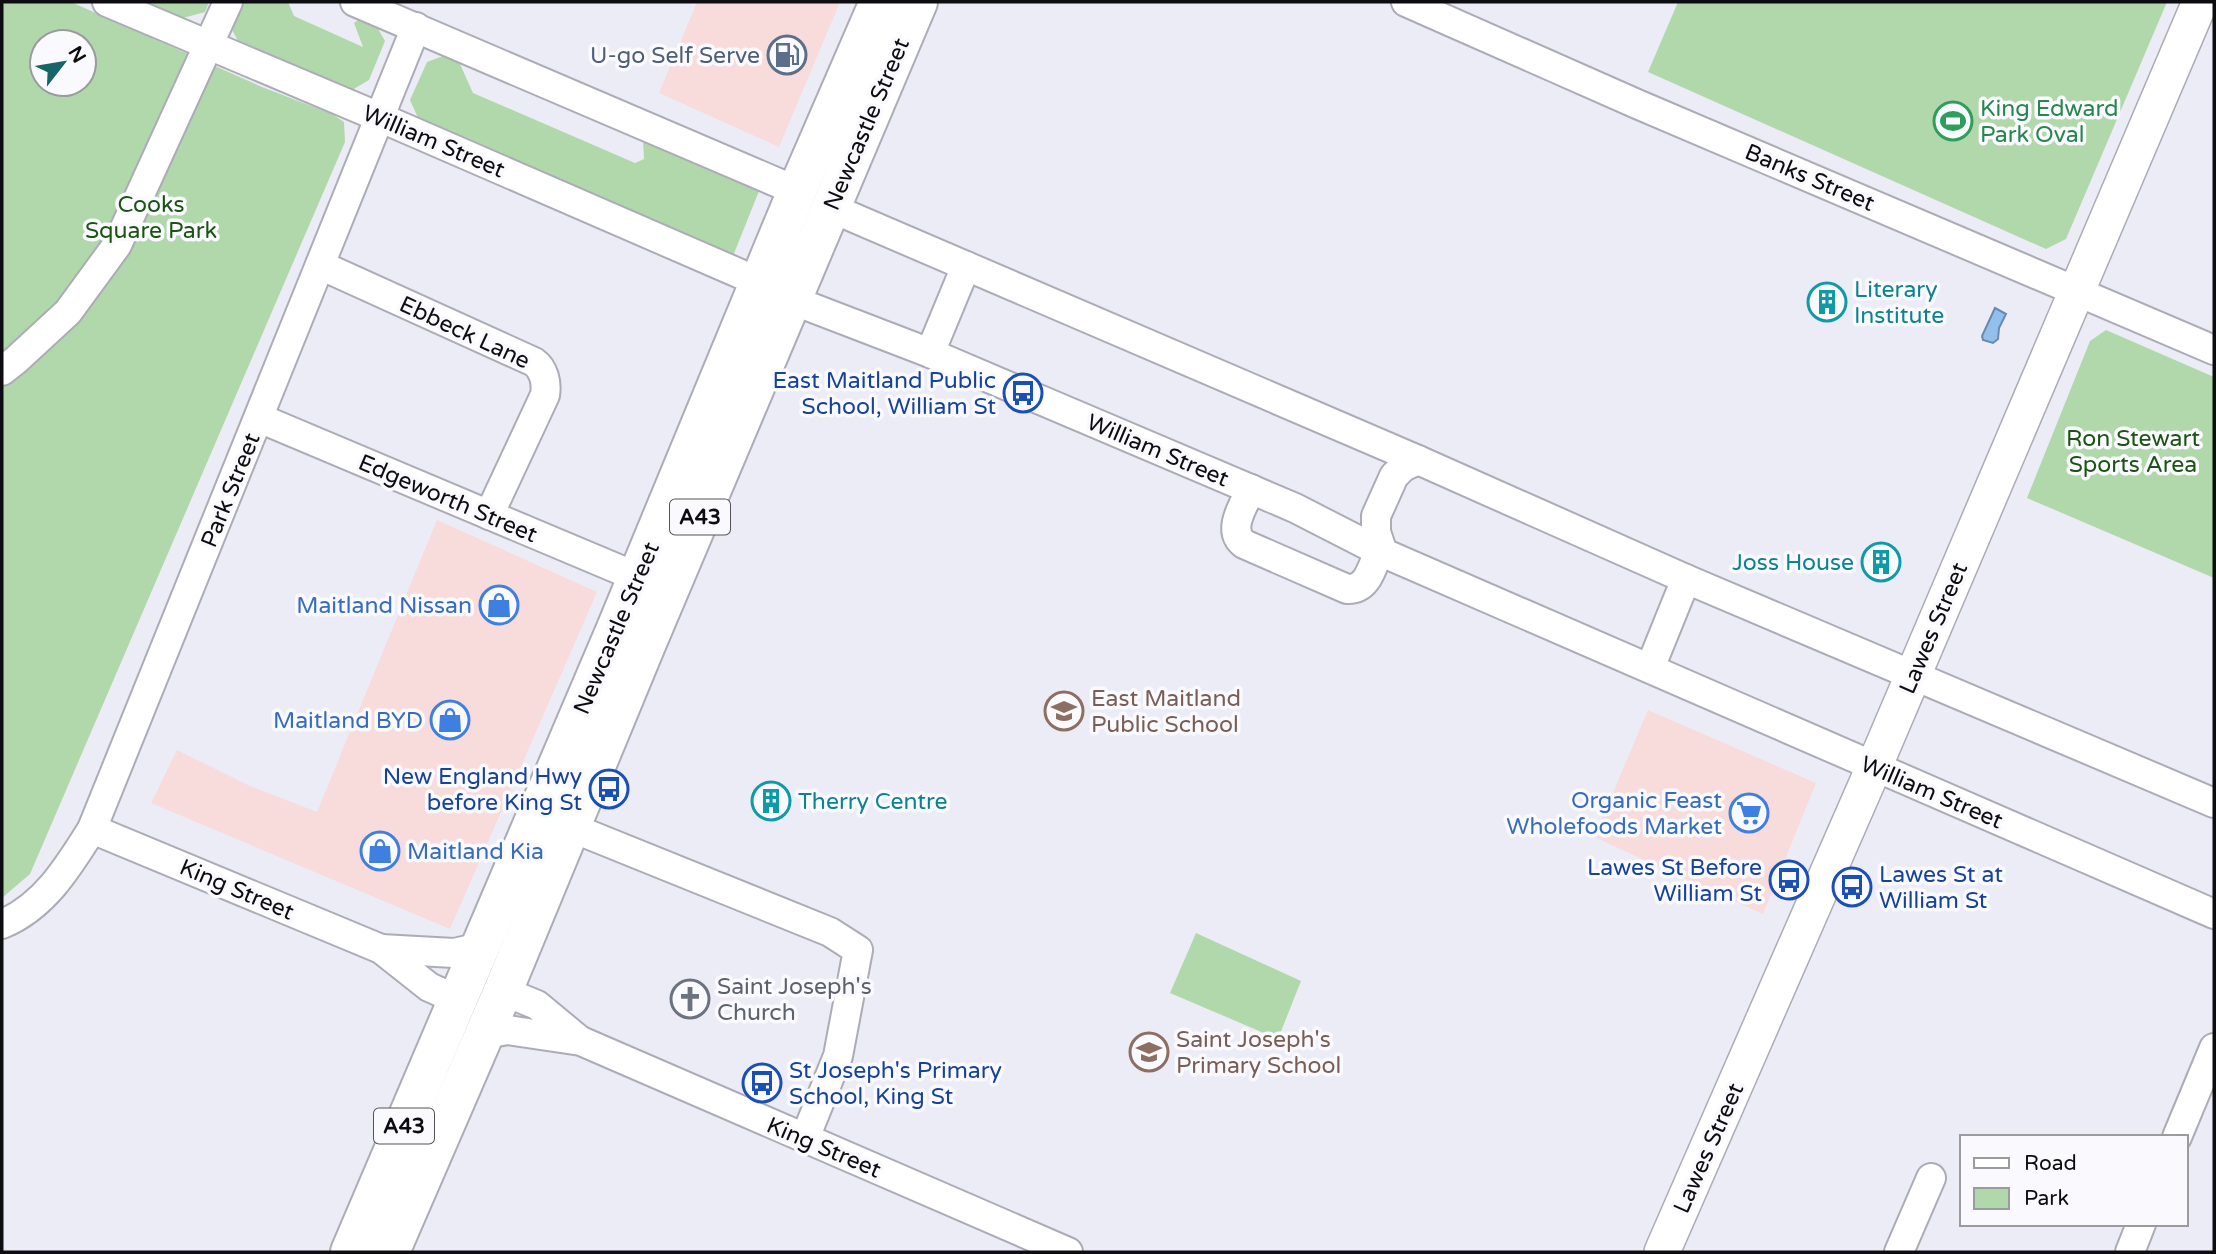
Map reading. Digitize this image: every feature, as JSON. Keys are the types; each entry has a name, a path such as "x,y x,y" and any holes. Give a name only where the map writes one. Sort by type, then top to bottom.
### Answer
{"highway":[{"name":"Newcastle Street","path":"350,1252 638,577 797,191 880,2"},
{"name":"Newcastle Street","path":"390,1252 485,1034 918,2"},
{"path":"457,1000 490,976 513,934 534,916"},
{"path":"425,1077 451,1050 474,1013 503,991"}],"main road":[{"name":"Lawes Street","path":"1662,1252 1874,766 2200,2"}],"street":[{"name":"William Street","path":"107,2 759,282"},
{"path":"2,371 68,312 117,245 228,2"},
{"path":"355,2 797,191"},
{"name":"Banks Street","path":"1406,2 1637,104 2214,350"},
{"name":"Park Street","path":"2,924 46,894 69,866 92,829 416,27"},
{"path":"831,208 1418,460 1686,579 2214,803"},
{"name":"Ebbeck Lane","path":"320,265 539,366 545,379 544,397 489,515"},
{"path":"930,353 966,266"},
{"name":"William Street","path":"792,300 930,353 1251,489 1381,552 2214,914"},
{"name":"Edgeworth Street","path":"259,418 638,577"},
{"path":"1251,489 1235,529 1239,540 1353,590 1364,584 1381,552 1376,532 1376,516 1394,476 1403,467 1418,460"},
{"path":"1650,668 1686,579"},
{"path":"570,827 830,932 858,950 838,1056 805,1139"},
{"name":"King Street","path":"92,829 381,949 429,987 457,1000"},
{"name":"King Street","path":"381,949 454,953 481,947"},
{"name":"King Street","path":"503,991 537,1005 580,1041"},
{"name":"King Street","path":"485,1034 508,1030 580,1041 1068,1252"},
{"path":"2179,1135 2214,1048"},
{"path":"1899,1252 1931,1178"},
{"path":"2130,1252 2140,1226"}],"shaded area":[{"path":"697,2 840,2 779,147 659,93"},
{"path":"437,520 597,592 450,929 151,803 177,750 250,786 317,812"},
{"path":"1648,710 1816,783 1763,914 1594,837"}],"green space":[{"name":"Cooks Square Park","path":"2,2 71,2 262,87 332,114 344,122 345,142 30,874 2,898"},
{"path":"144,2 209,2 205,12 183,18"},
{"path":"241,2 288,2 294,16 363,47 354,23 361,18 376,25 385,41 369,80 352,90 238,41 231,28"},
{"path":"1678,2 2167,2 2066,239 2046,249 1648,72"},
{"path":"443,56 460,64 473,93 635,163 644,159 643,140 759,191 733,256 419,120 410,100 427,62"},
{"name":"Ron Stewart Sports Area","path":"2106,330 2214,377 2214,578 2027,498 2090,341"},
{"path":"1196,933 1301,981 1278,1039 1170,993"}],"water":[{"path":"1995,308 2006,314 1999,328 1998,339 1993,343 1983,340 1982,336"}],"place":[{"name":"U-go Self Serve","path":"787,55"},
{"name":"King Edward Park Oval","path":"1953,121"},
{"name":"Literary Institute","path":"1827,302"},
{"name":"East Maitland Public School, William St","path":"1023,393"},
{"name":"Joss House","path":"1881,562"},
{"name":"Maitland Nissan","path":"499,605"},
{"name":"East Maitland Public School","path":"1064,711"},
{"name":"Maitland BYD","path":"450,720"},
{"name":"New England Hwy before King St","path":"609,789"},
{"name":"Therry Centre","path":"771,801"},
{"name":"Organic Feast Wholefoods Market","path":"1749,813"},
{"name":"Maitland Kia","path":"380,851"},
{"name":"Lawes St Before William St","path":"1789,880"},
{"name":"Lawes St at William St","path":"1852,887"},
{"name":"Saint Joseph's Church","path":"690,999"},
{"name":"Saint Joseph's Primary School","path":"1149,1052"},
{"name":"St Joseph's Primary School, King St","path":"762,1083"}]}
